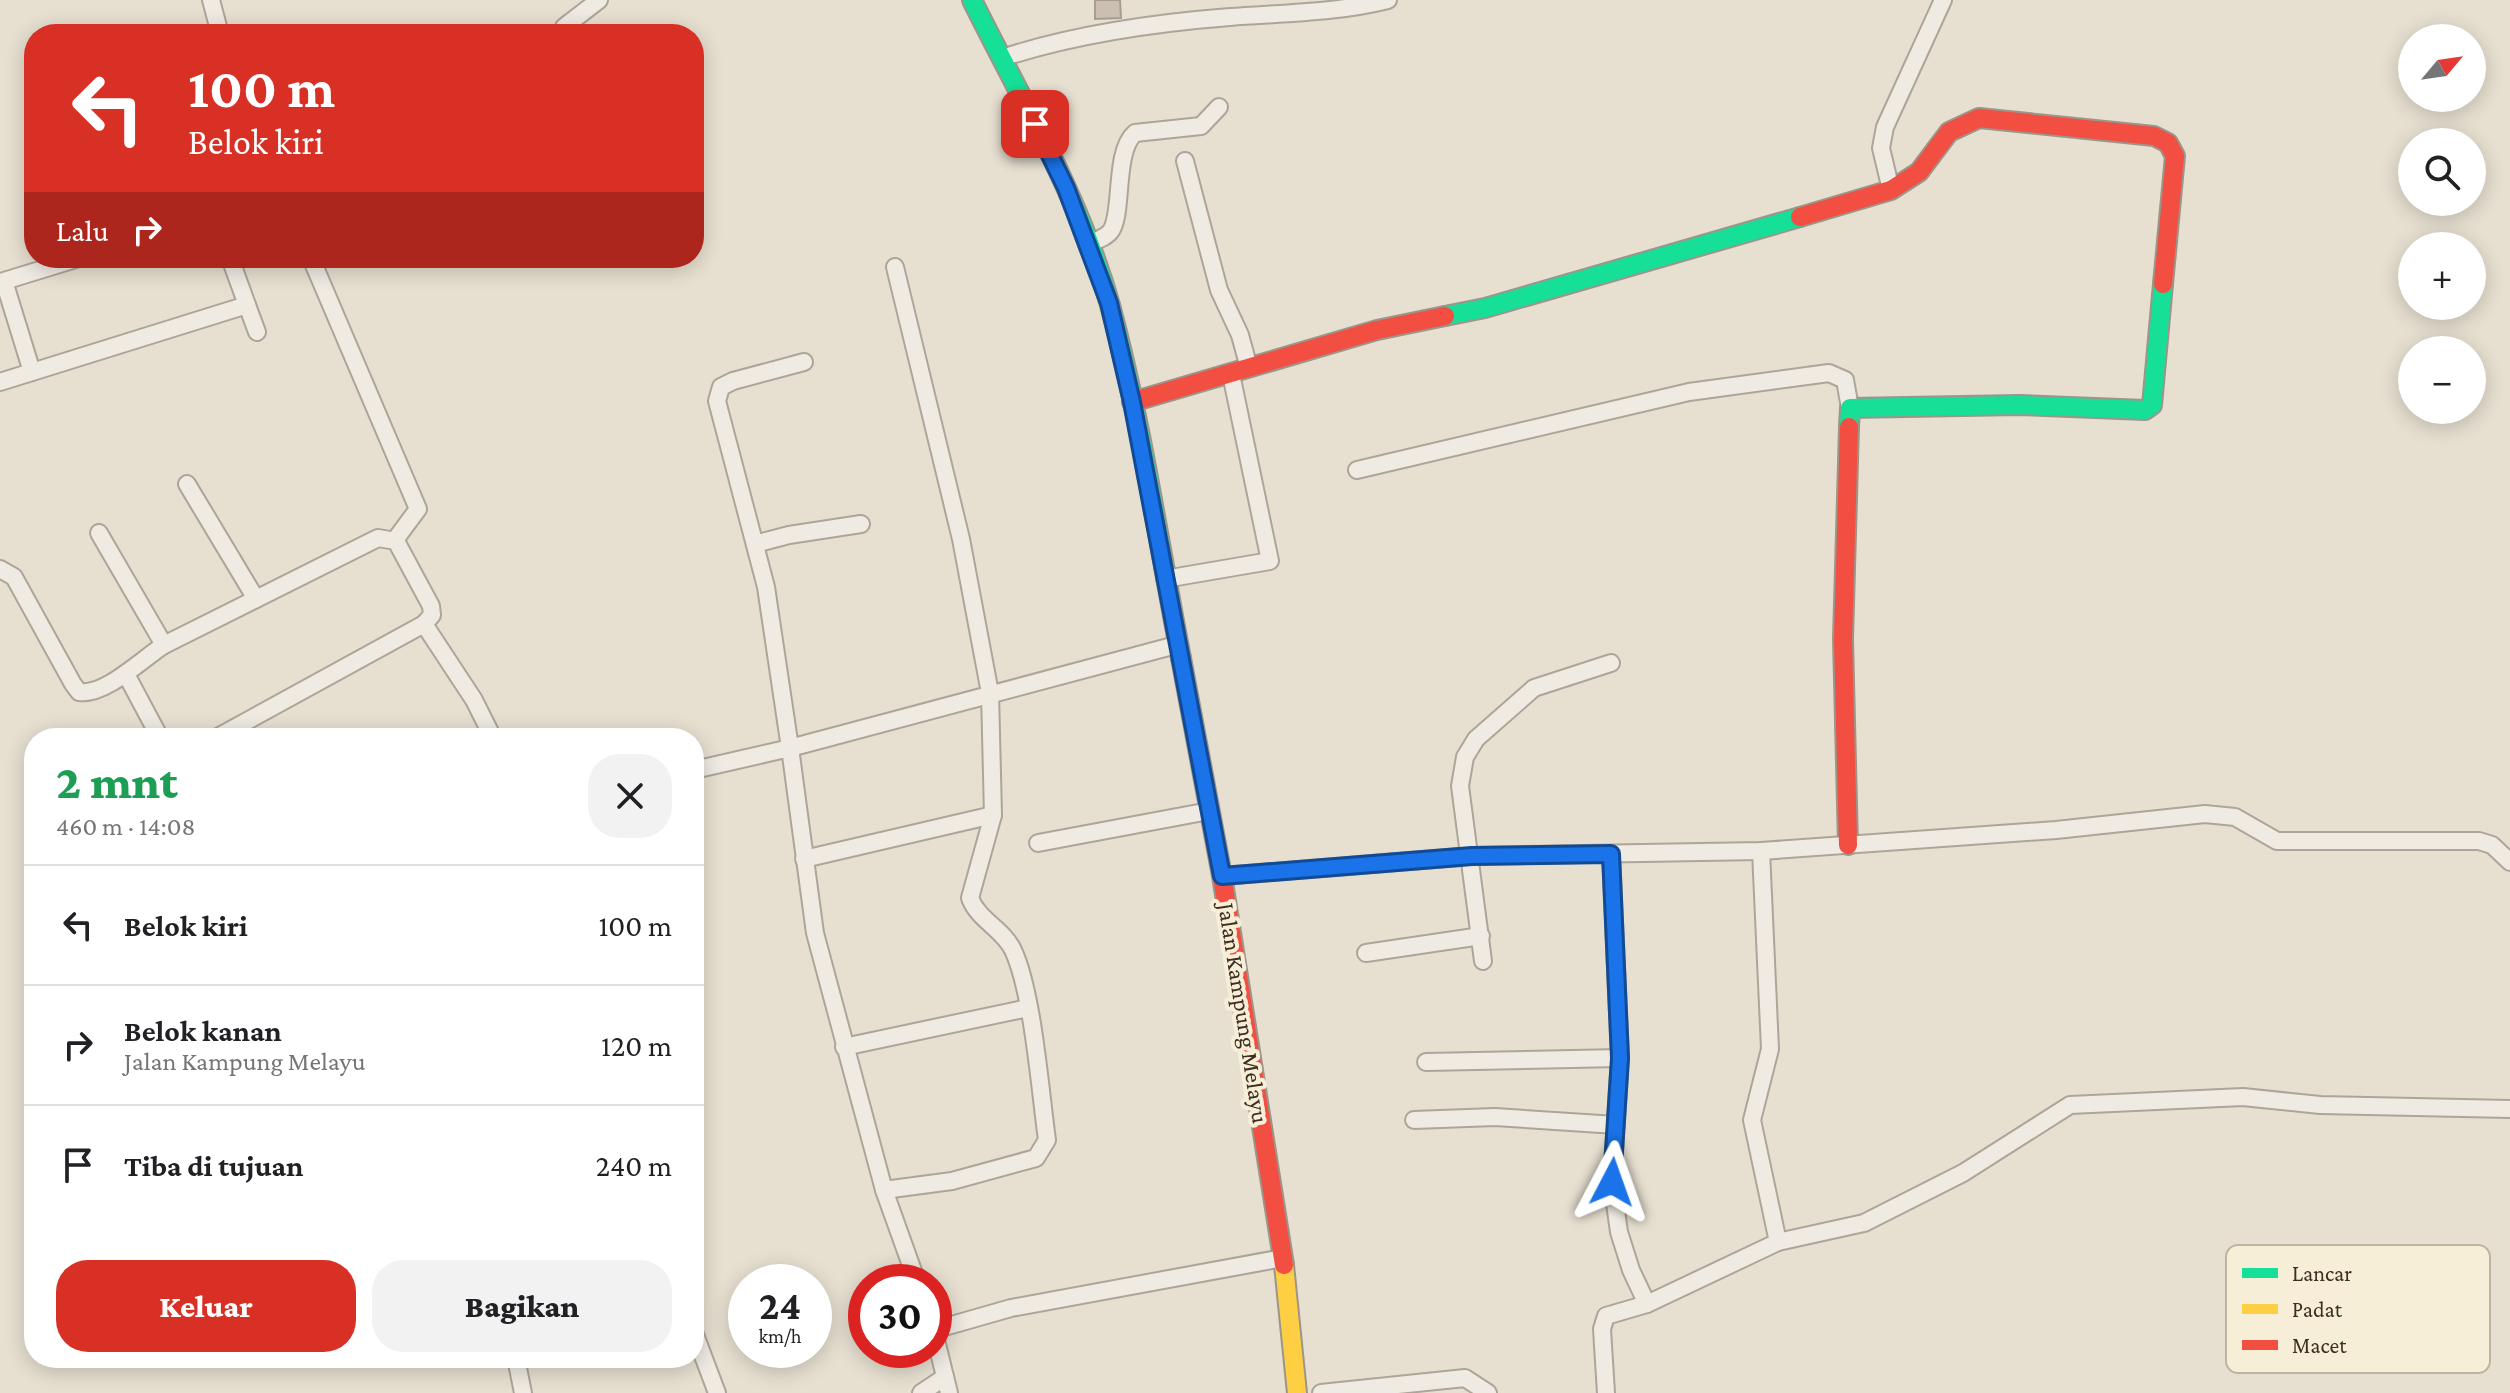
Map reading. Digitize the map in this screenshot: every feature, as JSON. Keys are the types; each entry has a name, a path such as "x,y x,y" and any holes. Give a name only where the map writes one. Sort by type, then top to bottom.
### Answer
{"street":[{"path":"211,0 217,24"},
{"path":"568,24 599,0"},
{"name":"Jalan Kampung Melayu","path":"972,0 1060,175 1109,303 1132,402 1222,876 1283,1258 1297,1393"},
{"path":"1002,58 1048,43 1089,35 1211,19 1356,8 1388,0"},
{"path":"1891,190 1881,148 1885,127 1943,0"},
{"path":"1087,244 1108,235 1113,227 1130,138 1135,133 1201,126 1219,107"},
{"path":"1132,402 1377,330 1485,308 1891,190 1921,170 1951,127 1979,118 2154,136 2168,143 2175,156 2154,399 2145,410 2019,405 1850,408"},
{"path":"1165,579 1270,561 1234,321 1219,290 1185,161"},
{"path":"884,1190 952,1181 1036,1158 1047,1140 1028,1008 1013,951 974,910 970,898 993,815 990,693 961,539 895,267"},
{"path":"31,268 2,274 32,372"},
{"path":"234,268 257,332"},
{"path":"315,268 418,509 395,540"},
{"path":"0,382 247,305"},
{"path":"804,362 733,381 721,387 717,401 766,587 815,933 884,1190 911,1264"},
{"path":"1357,470 1689,392 1829,373 1845,380 1850,408 1843,639 1848,845"},
{"path":"187,484 256,599"},
{"path":"755,544 789,535 861,524"},
{"path":"99,533 164,645"},
{"path":"0,569 14,577 79,692 86,693 127,676 135,663 164,645 378,538 395,540"},
{"path":"234,728 424,624 432,615 416,572 395,540"},
{"path":"424,624 474,700 488,728"},
{"path":"704,768 790,748 1176,645"},
{"path":"1483,961 1472,856 1460,786 1465,757 1476,739 1534,688 1611,663"},
{"path":"127,676 155,728"},
{"path":"1038,843 1209,811"},
{"path":"1222,876 1472,856 1761,851 2205,814 2235,817 2277,841 2479,841 2492,845 2510,862"},
{"path":"804,859 993,815"},
{"path":"1761,851 1770,1049 1752,1120 1778,1242"},
{"path":"1611,854 1620,1058 1612,1182 1619,1232 1647,1304"},
{"path":"1366,953 1481,936"},
{"path":"844,1047 1028,1008"},
{"path":"1426,1062 1620,1058"},
{"path":"1606,1393 1602,1329 1606,1316 1647,1304 1778,1242 1864,1223 1963,1173 2070,1105 2095,1101 2243,1097 2320,1105 2510,1109"},
{"path":"1414,1120 1495,1117 1616,1125"},
{"path":"952,1326 1011,1308 1283,1258"},
{"path":"704,1359 717,1393"},
{"path":"518,1368 523,1393"},
{"path":"1321,1393 1465,1378 1488,1393"},
{"path":"921,1393 947,1385"}],"building":[{"path":"1095,0 1120,0 1121,18 1095,19"}],"traffic: fast":[{"path":"972,0 1066,188 1083,226 1110,305 1131,392 1181,658"},
{"path":"1445,316 1485,308 1800,217"},
{"path":"1849,427 1850,408 2019,405 2145,410 2152,405 2163,284"}],"traffic: slow":[{"path":"1284,1265 1297,1393"}],"traffic: jam":[{"path":"1800,217 1891,190 1919,172 1949,132 1979,118 2154,136 2168,143 2175,156 2163,284"},
{"path":"1132,402 1377,330 1445,316"},
{"path":"1848,845 1843,639 1849,427"},
{"path":"1181,658 1222,876 1284,1265"}],"route":[{"path":"1035,124 1066,188 1109,303 1132,402 1222,876 1472,856 1611,854 1620,1058 1612,1182"}]}
